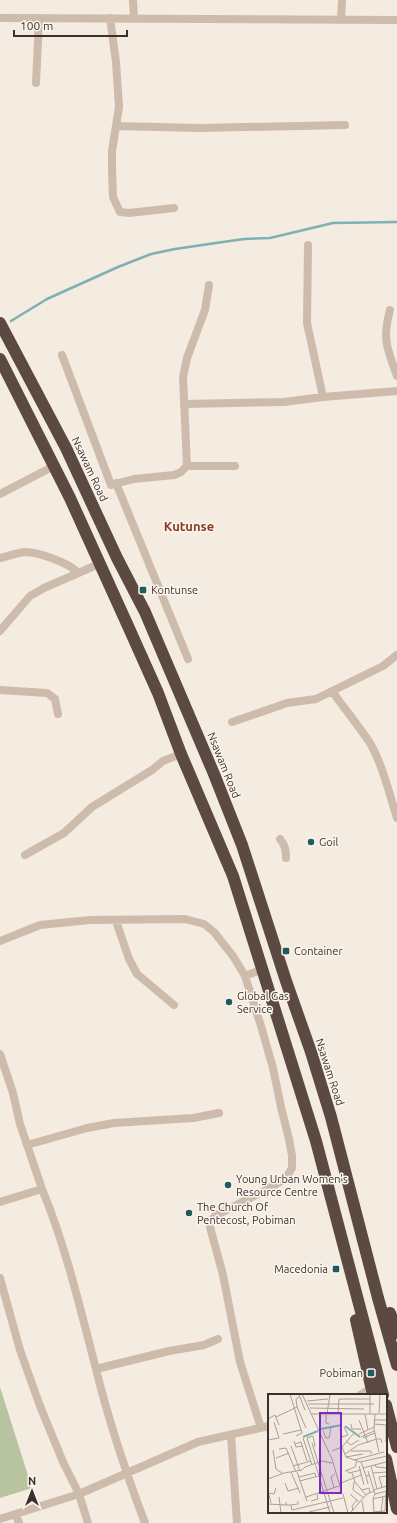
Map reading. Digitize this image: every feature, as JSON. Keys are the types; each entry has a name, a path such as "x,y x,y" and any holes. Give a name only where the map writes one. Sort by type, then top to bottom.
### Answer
{"highway":[{"name":"Nsawam Road","path":"0,323 66,448 145,612 214,774 242,845 329,1109 397,1364"},
{"path":"0,359 54,466 158,693 181,754 233,876 316,1141 383,1394"},
{"path":"49,456 60,457 66,448"},
{"name":"Nsawam Road","path":"363,1240 397,1333"},
{"path":"350,1267 353,1309 372,1392"},
{"path":"387,1409 397,1447"},
{"path":"387,1464 397,1509"}],"street":[{"path":"133,0 134,19"},
{"path":"341,20 342,0"},
{"path":"0,18 397,20"},
{"path":"110,18 119,92 119,107 112,150 113,197 120,212 130,213 174,208"},
{"path":"36,82 39,19"},
{"path":"116,126 200,128 345,125"},
{"path":"308,245 307,323 323,397"},
{"path":"187,466 183,377 185,364 206,310 209,286"},
{"path":"390,310 386,324 385,336 387,349 397,376"},
{"path":"62,355 111,485 134,479 174,475 181,472 187,466 235,466"},
{"path":"184,404 284,402 397,390"},
{"path":"0,494 54,466"},
{"path":"116,484 188,659"},
{"path":"0,558 23,552 71,567 78,573"},
{"path":"0,631 30,596 44,588 99,564"},
{"path":"232,722 287,703 316,699 383,666 397,655"},
{"path":"0,690 47,693 55,700 58,714"},
{"path":"332,691 358,726 376,754 397,818"},
{"path":"25,855 64,833 92,807 152,770 163,761 181,754"},
{"path":"280,839 284,844 286,858"},
{"path":"0,941 40,925 90,920 116,921 141,919 185,919 204,924 214,932 233,956 244,976 273,1068 292,1156 292,1168 286,1178 268,1189 215,1216 210,1222 223,1275 240,1362 265,1427 198,1442 126,1472 79,1494 0,1520"},
{"path":"116,921 129,959 137,974 174,1005"},
{"path":"244,976 263,969"},
{"path":"0,1054 13,1093 20,1124 50,1208 75,1286 96,1369 126,1472 145,1523"},
{"path":"27,1145 87,1128 114,1123 185,1119 219,1113"},
{"path":"0,1202 42,1189"},
{"path":"0,1278 20,1350 40,1406 63,1462 79,1494 88,1523"},
{"path":"96,1369 204,1344 218,1339"},
{"path":"231,1435 237,1523"},
{"path":"16,1514 19,1523"}],"green space":[{"path":"0,1387 32,1488 0,1498"}],"waterway":[{"path":"11,321 47,299 151,254 244,239 270,238 333,223 397,222"}],"place":[{"name":"Kontunse","path":"143,590"},
{"name":"Goil","path":"311,842"},
{"name":"Container","path":"286,951"},
{"name":"Global Gas Service","path":"229,1002"},
{"name":"Young Urban Women's Resource Centre","path":"228,1185"},
{"name":"The Church Of Pentecost, Pobiman","path":"189,1213"},
{"name":"Macedonia","path":"336,1269"},
{"name":"Pobiman","path":"371,1373"}],"district":[{"name":"Kutunse","path":"189,526"}]}
